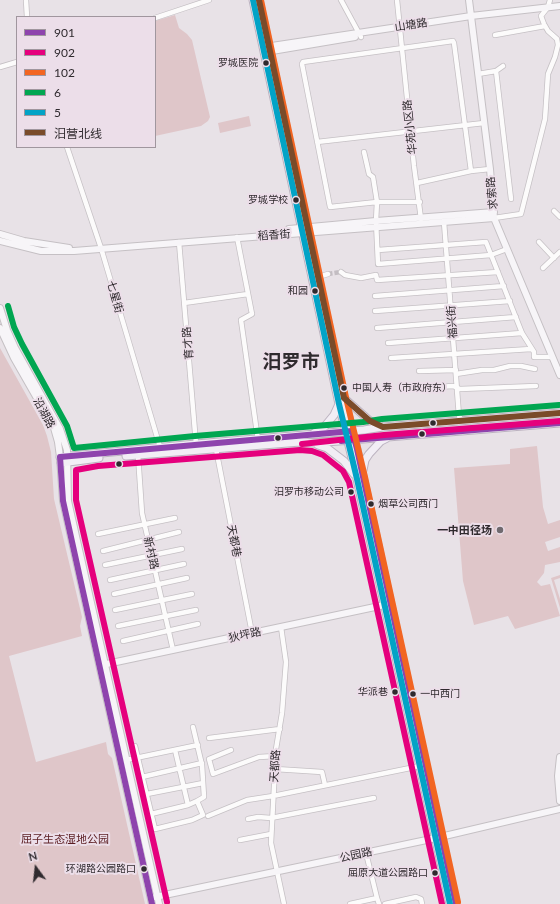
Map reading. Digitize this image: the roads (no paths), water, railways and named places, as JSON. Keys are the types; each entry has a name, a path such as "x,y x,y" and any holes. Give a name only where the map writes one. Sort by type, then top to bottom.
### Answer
{"main road":[{"path":"253,0 266,49 341,401 351,440 362,473 420,766 456,904"},
{"path":"259,0 266,49"},
{"path":"305,230 318,277 341,401 334,415 325,426 313,434"},
{"path":"341,401 370,421 383,427"},
{"path":"64,460 196,444 258,440 349,432 383,427 560,412"},
{"path":"314,444 391,436 560,423"},
{"path":"362,473 365,460 371,451 381,441 391,436"},
{"path":"351,440 357,479 388,604 439,837 450,904"},
{"path":"64,460 300,442 328,448 344,461 357,479"}],"street":[{"path":"26,0 27,16"},
{"path":"156,18 209,0"},
{"path":"341,0 360,35"},
{"name":"华苑小区路","path":"397,0 414,166 422,220"},
{"name":"求索路","path":"470,0 494,215 560,375"},
{"path":"422,220 521,214 545,119 548,74 556,57 558,45 557,39 545,26 541,16 547,9 550,0"},
{"name":"山塘路","path":"266,49 400,28 547,9 560,6"},
{"name":"山塘路","path":"547,9 560,9"},
{"path":"495,36 545,26"},
{"path":"420,202 377,202 330,207 302,64 303,62 454,42 471,171"},
{"path":"0,67 16,62"},
{"path":"478,74 496,71 503,66"},
{"path":"496,71 511,200"},
{"path":"317,142 484,123"},
{"name":"七星街","path":"67,148 100,247 160,448"},
{"path":"364,152 369,174 373,177 377,202 376,224 378,264 491,256 508,249"},
{"path":"417,184 471,171 490,169"},
{"path":"554,211 560,218"},
{"name":"稻香街","path":"100,247 179,242 422,220 444,222 494,215"},
{"name":"福兴街","path":"444,222 459,416 462,421"},
{"path":"2,242 41,251 74,251 100,247 305,230"},
{"path":"0,234 24,241 64,248 100,247"},
{"path":"237,237 252,314 241,320 258,440"},
{"name":"育才路","path":"179,242 196,444"},
{"path":"378,250 486,242 522,333 534,352 534,357 552,357"},
{"path":"539,242 554,258"},
{"path":"544,268 560,252"},
{"path":"341,272 345,275 361,278 376,275 377,280 498,272"},
{"path":"318,277 328,274"},
{"path":"375,296 504,286"},
{"path":"184,303 248,294"},
{"path":"375,311 510,301"},
{"name":"沿湖路","path":"0,308 15,348 60,428 64,460 63,501 126,760 159,904"},
{"path":"377,328 516,317"},
{"name":"沿湖路","path":"0,328 14,358 54,428 64,460"},
{"path":"388,343 522,333"},
{"path":"390,358 531,349"},
{"path":"419,371 456,372 494,370 510,366 521,366 535,369"},
{"path":"421,388 453,386 457,388 536,386"},
{"path":"54,428 60,428"},
{"name":"天都巷","path":"216,449 252,633"},
{"name":"新村路","path":"138,454 142,513 173,650"},
{"path":"98,534 175,518"},
{"path":"103,550 179,532"},
{"path":"105,565 182,549"},
{"path":"110,580 184,564"},
{"path":"114,594 187,578"},
{"path":"115,610 192,594"},
{"name":"狄坪路","path":"102,665 388,604"},
{"path":"118,626 196,610"},
{"path":"123,641 198,624"},
{"name":"天都路","path":"281,627 286,662 282,713 276,756 271,818 271,843 284,904"},
{"name":"沿湖路","path":"102,665 151,901"},
{"path":"151,814 188,805 204,797 202,764 194,727"},
{"path":"208,738 280,729"},
{"path":"126,760 198,745"},
{"path":"135,746 155,829 192,820 203,815 197,801"},
{"path":"175,750 188,805"},
{"path":"231,750 209,759 213,774 259,757 276,756"},
{"path":"560,757 558,776 560,801"},
{"path":"142,777 202,764"},
{"path":"208,816 247,800 325,786 420,766"},
{"path":"275,769 322,772 325,786"},
{"path":"147,794 203,783"},
{"path":"248,819 258,817 271,818 374,798"},
{"name":"公园路","path":"151,901 158,897 366,853 560,809"},
{"path":"240,840 271,834"},
{"path":"366,853 379,904"},
{"path":"385,904 416,897 421,899 422,904"},
{"path":"350,904 377,898"}],"tunnel":[{"path":"328,274 341,272"}],"place":[{"name":"罗城医院","path":"266,63"},
{"name":"罗城学校","path":"296,200"},
{"name":"和园","path":"315,291"},
{"name":"中国人寿（市政府东）","path":"344,388"},
{"name":"汨罗市移动公司","path":"351,492"},
{"name":"烟草公司西门","path":"371,504"},
{"name":"一中田径场","path":"500,530"},
{"name":"华派巷","path":"395,692"},
{"name":"一中西门","path":"413,694"},
{"name":"环湖路公园路口","path":"144,869"},
{"name":"屈原大道公园路口","path":"435,873"}],"district":[{"name":"汨罗市","path":"291,362"}],"park label":[{"name":"屈子生态湿地公园","path":"65,839"}]}
